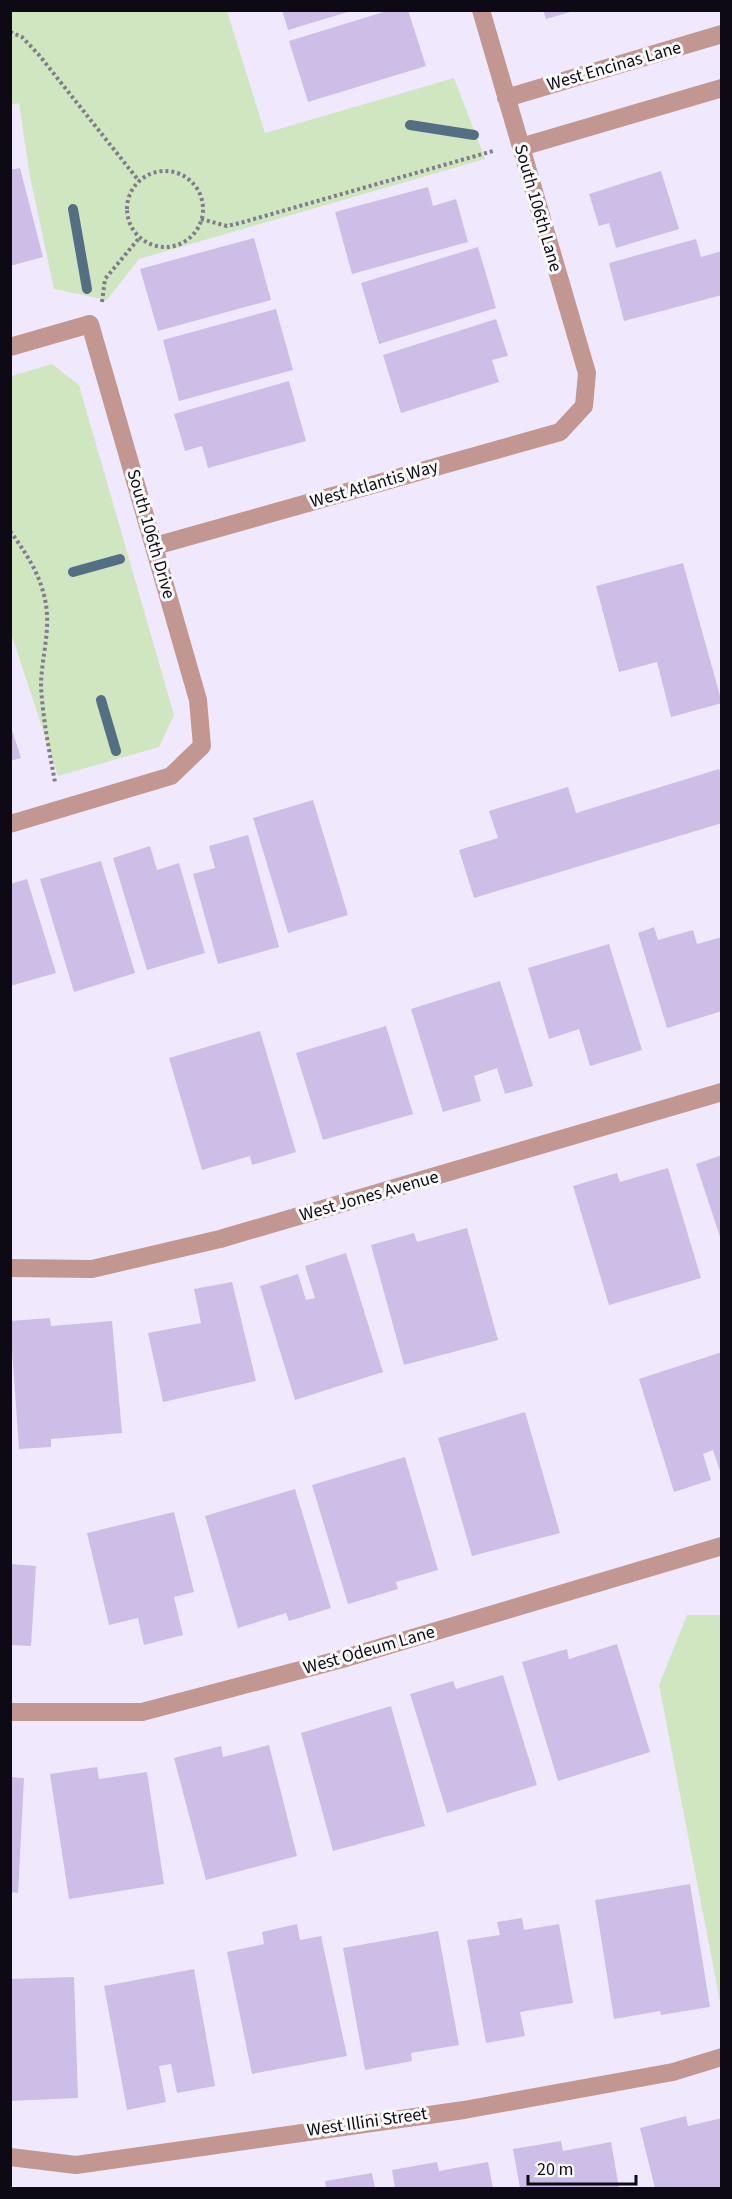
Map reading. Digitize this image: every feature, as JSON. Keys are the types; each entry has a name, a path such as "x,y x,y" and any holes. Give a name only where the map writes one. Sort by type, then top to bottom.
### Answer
{"street":[{"name":"South 106th Lane","path":"481,10 586,374 584,406"},
{"name":"West Encinas Lane","path":"506,98 722,34"},
{"path":"521,147 722,88"},
{"path":"10,347 90,324"},
{"name":"South 106th Drive","path":"60,809 171,776 202,746 198,700 90,324"},
{"name":"West Atlantis Way","path":"155,546 560,432 584,406"},
{"path":"10,824 60,809"},
{"name":"West Jones Avenue","path":"10,1268 92,1269 220,1239 722,1092"},
{"name":"West Odeum Lane","path":"10,1712 142,1712 342,1659 722,1546"},
{"name":"West Illini Street","path":"10,2157 76,2165 464,2110 673,2072 722,2057"}],"path":[{"path":"10,32 22,37 39,55 139,180"},
{"path":"201,219 227,226 486,152 521,147"},
{"path":"166,170 189,179 202,200 201,219 193,234 171,246 158,246 140,237 129,223 126,210 128,197 139,180 154,172 166,170"},
{"path":"90,324 102,304 105,279 140,237"},
{"path":"10,531 35,568 45,597 47,627 42,696 60,809"}],"green space":[{"path":"11,10 227,11 265,133 454,78 485,159 139,259 107,300 54,289 30,177 19,103 11,105"},
{"path":"52,364 79,385 174,715 159,747 58,776 11,633 11,376"},
{"path":"687,1615 721,1615 721,2007 659,1685"}],"building":[{"path":"282,10 351,10 351,11 288,30"},
{"path":"390,10 408,10 426,66 308,102 289,41"},
{"path":"543,10 574,10 574,11 546,19"},
{"path":"20,168 43,257 10,266 10,170"},
{"path":"661,171 679,229 616,248 609,223 599,226 589,194"},
{"path":"428,187 433,206 456,199 468,242 352,274 335,212"},
{"path":"254,238 271,300 158,331 140,269"},
{"path":"696,239 701,257 722,251 722,295 624,321 609,263"},
{"path":"478,247 496,308 379,344 361,283"},
{"path":"276,309 293,370 179,401 163,340"},
{"path":"496,319 508,356 492,360 499,382 401,413 383,355"},
{"path":"289,381 306,441 208,468 202,446 185,451 174,414"},
{"path":"683,563 722,703 671,717 657,662 619,672 596,586"},
{"path":"10,724 21,758 10,761"},
{"path":"719,769 722,779 722,823 474,898 459,850 498,838 489,811 568,787 576,813"},
{"path":"313,800 348,915 288,933 253,818"},
{"path":"248,835 279,947 218,964 193,874 215,868 209,846"},
{"path":"150,846 157,870 179,863 205,953 147,970 113,858"},
{"path":"101,861 135,973 74,992 40,879"},
{"path":"27,879 56,973 10,986 10,884"},
{"path":"654,927 658,940 693,930 697,944 722,937 722,1011 667,1028 638,933"},
{"path":"609,944 642,1050 590,1066 579,1029 549,1039 528,968"},
{"path":"500,981 533,1086 505,1094 497,1068 474,1076 481,1101 443,1112 411,1009"},
{"path":"386,1026 413,1114 323,1140 296,1053"},
{"path":"260,1031 296,1152 252,1165 250,1156 202,1170 169,1058"},
{"path":"722,1155 722,1240 721,1240 696,1164"},
{"path":"668,1168 701,1278 609,1305 573,1186 617,1173 620,1182"},
{"path":"467,1228 498,1340 404,1365 371,1245 414,1233 417,1242"},
{"path":"346,1253 383,1372 295,1400 260,1286 298,1274 306,1300 315,1298 305,1266"},
{"path":"232,1282 256,1381 163,1402 148,1333 201,1323 194,1289"},
{"path":"50,1318 51,1326 112,1321 122,1433 51,1439 51,1447 19,1449 10,1321"},
{"path":"722,1352 722,1477 713,1450 703,1454 711,1480 674,1492 639,1379"},
{"path":"525,1412 560,1533 472,1556 438,1438"},
{"path":"405,1457 438,1570 396,1582 398,1589 348,1604 312,1485"},
{"path":"295,1489 331,1608 289,1621 286,1613 238,1628 205,1516"},
{"path":"174,1512 194,1592 174,1597 183,1635 144,1645 138,1618 109,1625 87,1533"},
{"path":"10,1564 36,1566 31,1646 10,1645"},
{"path":"617,1644 650,1752 558,1781 522,1662 567,1649 569,1659"},
{"path":"503,1675 537,1785 447,1813 410,1694 453,1681 456,1689"},
{"path":"391,1706 425,1826 333,1851 301,1733"},
{"path":"269,1745 297,1856 206,1880 174,1758 221,1746 223,1757"},
{"path":"97,1767 99,1779 147,1772 164,1884 69,1899 50,1774"},
{"path":"10,1777 24,1778 18,1893 10,1892"},
{"path":"690,1884 710,2007 661,2015 660,2011 614,2019 595,1900"},
{"path":"522,1918 524,1930 559,1924 573,2003 520,2012 525,2036 486,2043 467,1940 500,1935 497,1922"},
{"path":"297,1924 300,1940 321,1936 347,2056 252,2074 227,1952 264,1944 262,1932"},
{"path":"438,1931 459,2045 411,2053 412,2061 365,2070 343,1948"},
{"path":"194,1969 215,2086 177,2093 171,2064 159,2066 166,2102 127,2110 104,1986"},
{"path":"74,1977 78,2098 10,2101 10,1979"},
{"path":"686,2116 688,2126 722,2118 722,2188 655,2188 640,2128"},
{"path":"561,2141 563,2151 611,2142 619,2188 520,2188 513,2149"},
{"path":"437,2162 439,2171 488,2162 493,2188 395,2188 392,2170"},
{"path":"372,2173 375,2188 326,2188 325,2181"}],"waterway":[{"path":"410,125 474,135"},
{"path":"73,209 87,289"},
{"path":"73,572 120,559"},
{"path":"101,700 116,751"}]}
